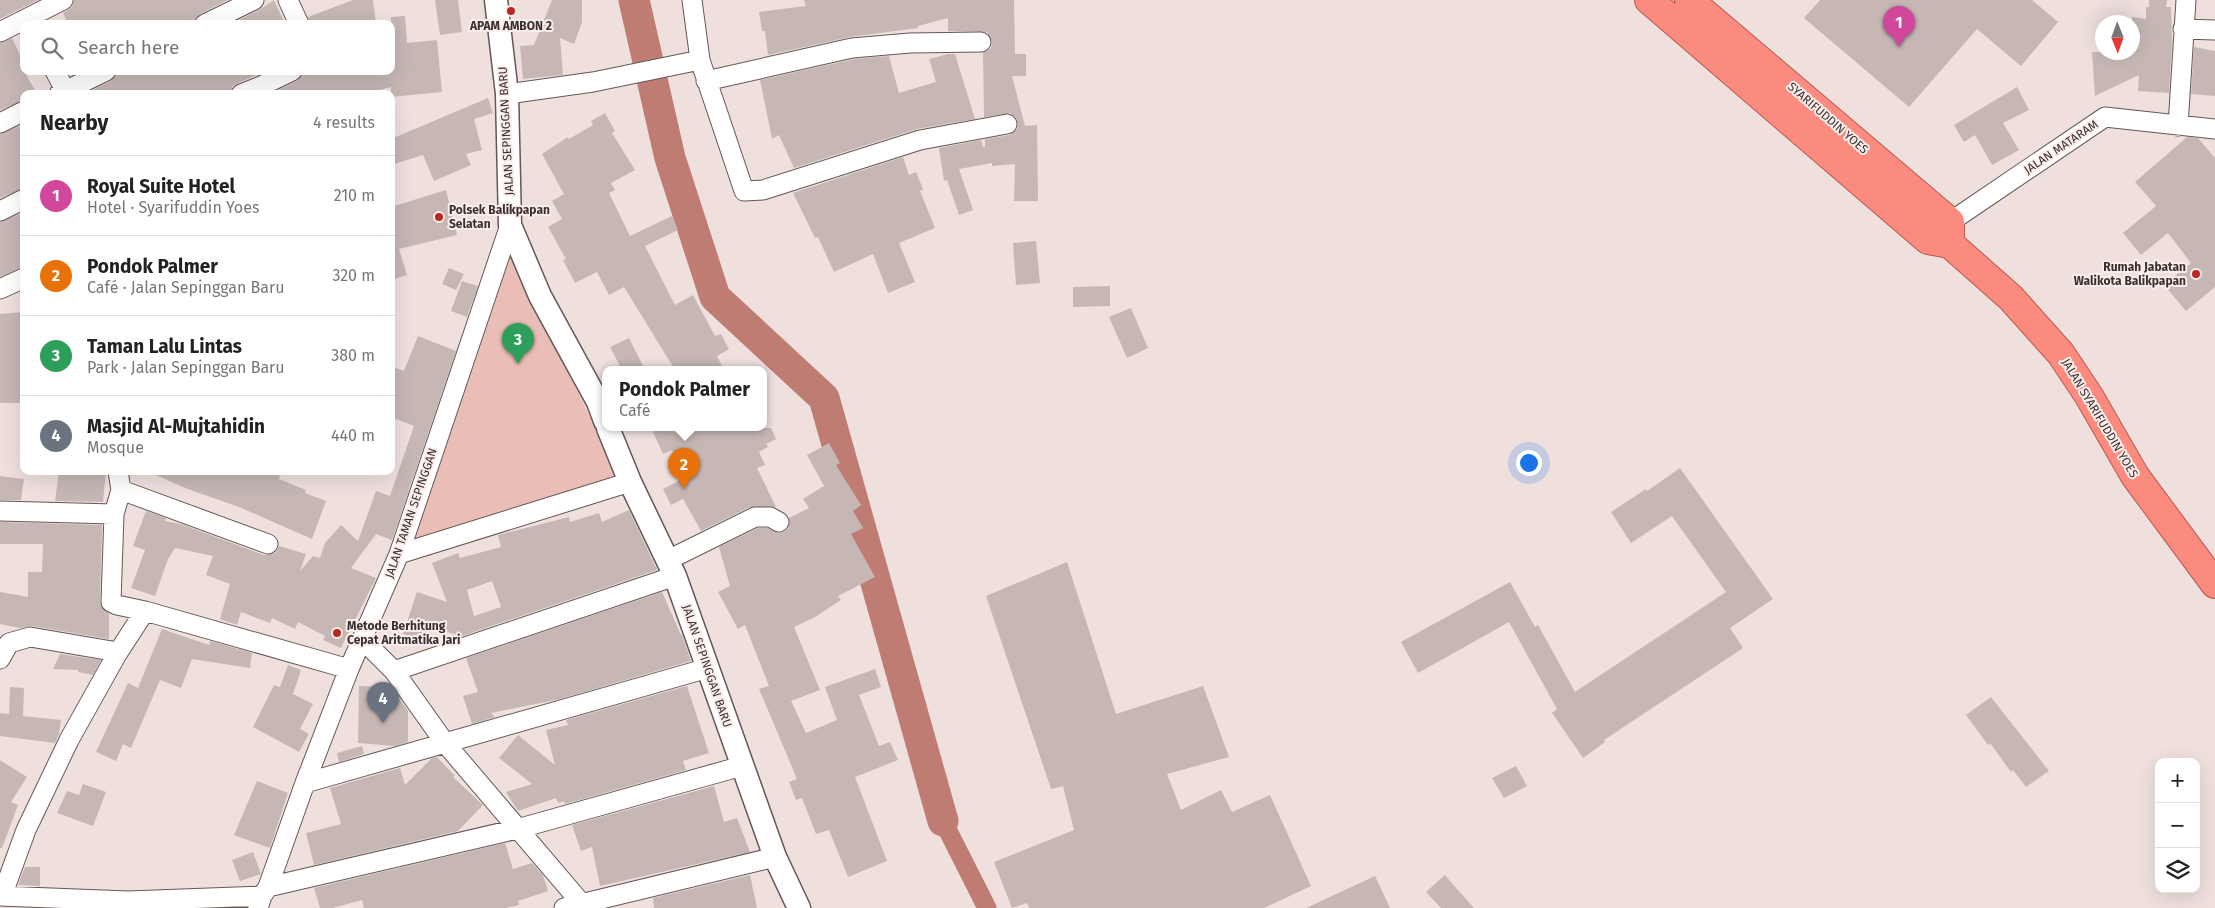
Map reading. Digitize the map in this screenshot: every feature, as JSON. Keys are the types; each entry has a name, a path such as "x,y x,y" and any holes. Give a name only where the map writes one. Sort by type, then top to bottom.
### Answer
{"highway":[{"path":"1649,0 1928,240 1950,233"},
{"name":"SYARIFUDDIN YOES","path":"1689,0 1950,233"},
{"name":"JALAN SYARIFUDDIN YOES","path":"1950,233 2012,298 2061,354 2089,396 2135,476 2215,584"}],"street":[{"path":"30,20 63,0"},
{"path":"213,20 254,0"},
{"path":"288,0 297,20"},
{"name":"JALAN SEPINGGAN BARU","path":"496,0 507,94 510,225 540,296 598,402 602,413"},
{"path":"692,0 693,61 706,82 741,187 744,191 763,190 920,140 1007,124"},
{"path":"2178,126 2186,0"},
{"path":"0,32 20,25"},
{"path":"2183,29 2215,30"},
{"path":"706,82 852,48 910,43 981,42"},
{"path":"507,94 593,82 693,61"},
{"path":"57,75 63,90"},
{"path":"70,90 98,75"},
{"path":"263,90 286,75"},
{"path":"0,123 20,113"},
{"name":"JALAN MATARAM","path":"1950,233 2102,118 2115,117 2215,129"},
{"path":"0,211 20,201"},
{"name":"JALAN TAMAN SEPINGGAN","path":"263,897 349,669 399,554 510,225"},
{"path":"0,289 20,280"},
{"name":"JALAN SEPINGGAN BARU","path":"609,431 630,482 671,568 775,857 799,908"},
{"path":"119,475 121,490 114,514 111,602 117,605 145,610 349,669"},
{"path":"399,554 630,482"},
{"path":"121,490 268,544"},
{"path":"0,511 114,514"},
{"path":"394,671 671,568 754,517 770,517 779,522"},
{"path":"145,610 117,654 69,740 26,830 1,896 127,905 263,897 742,766"},
{"path":"0,659 9,643 30,637 112,651 117,654"},
{"path":"362,639 394,671 445,743 517,829 576,907 775,857"},
{"path":"305,784 708,668"}],"shaded area":[{"path":"510,252 619,477 414,540"}],"building":[{"path":"0,0 38,0 0,19"},
{"path":"74,0 228,0 200,14 196,20 66,20 63,13 72,7"},
{"path":"274,0 283,20 239,20"},
{"path":"353,0 373,0 376,20 309,20 308,17"},
{"path":"435,0 458,0 462,32 440,35"},
{"path":"552,0 582,0 582,22 574,44 560,38 563,75 523,79 520,46 534,45"},
{"path":"804,0 1014,0 1015,54 1026,54 1026,76 1012,76 1025,126 1037,125 1038,201 1014,201 1015,164 992,166 992,163 959,169 973,210 959,215 947,180 944,181 939,148 981,140 983,147 985,147 985,139 1010,135 1018,127 1016,117 1010,113 984,117 983,53 991,48 992,42 987,32 948,31 948,18 918,26 918,28 850,37 768,55 765,31 762,31 759,12 806,6"},
{"path":"1820,0 2032,0 2058,22 2021,66 1977,29 1909,107 1804,18"},
{"path":"2149,0 2167,0 2166,7 2171,7 2172,42 2169,93 2138,91 2139,75 2095,96 2092,52 2095,52 2095,60 2140,60 2140,18 2146,19 2146,7 2149,7"},
{"path":"405,16 407,43 437,40 442,92 395,97 395,90 391,90 391,87 380,90 278,90 297,81 301,75 395,75 395,20 391,20 391,17"},
{"path":"12,38 20,55 20,75 26,75 35,90 20,90 20,102 0,110 0,43"},
{"path":"2194,47 2215,51 2215,96 2191,94"},
{"path":"955,54 975,119 917,129 794,168 779,135 772,139 760,80 854,59 889,56 899,93 936,82 929,59"},
{"path":"115,75 257,75 236,84 231,90 93,90 111,81"},
{"path":"2017,87 2029,110 2003,123 2019,150 1992,165 1975,135 1964,142 1954,125"},
{"path":"488,98 493,113 474,119 482,150 466,154 471,165 434,181 423,155 395,164 395,137"},
{"path":"605,113 615,131 612,133 635,170 611,183 615,190 609,193 630,236 672,216 678,230 645,246 675,305 693,295 715,336 721,334 729,349 717,356 722,366 673,366 624,287 609,295 597,272 575,283 563,260 566,259 548,227 562,219 552,201 564,194 542,154 568,137 569,139 593,125 591,121"},
{"path":"20,126 20,190 0,198 0,134"},
{"path":"2187,137 2198,138 2215,158 2215,287 2186,311 2164,285 2191,263 2168,233 2141,255 2123,233 2156,206 2135,182"},
{"path":"903,157 909,175 916,172 923,189 920,191 935,228 899,243 915,282 888,293 873,254 834,272 818,237 815,238 793,193"},
{"path":"446,190 457,235 399,249 407,275 395,279 395,206"},
{"path":"20,214 20,269 0,277 0,222"},
{"path":"1036,241 1040,283 1016,285 1013,243"},
{"path":"449,268 464,274 456,290 442,284"},
{"path":"462,281 478,286 467,317 451,311"},
{"path":"1110,286 1110,306 1073,307 1073,287"},
{"path":"1131,308 1148,348 1127,358 1109,317"},
{"path":"20,312 20,403 0,403 0,314"},
{"path":"418,336 456,351 392,540 376,534 351,568 376,578 341,648 323,640 325,636 298,622 295,629 272,618 270,623 241,612 237,625 220,619 230,584 206,575 213,556 175,548 168,559 155,596 131,588 145,550 133,546 146,511 166,518 165,521 181,524 264,555 275,553 279,546 306,554 300,571 313,556 320,558 325,543 341,525 358,541 376,491 390,496 414,426 395,419 395,368 404,371"},
{"path":"629,338 643,366 620,366 610,347"},
{"path":"767,428 771,428 776,439 766,444 768,447 759,452 765,465 757,468 776,507 750,507 701,531 683,499 671,505 663,489 686,477 672,450 663,454 653,432 767,431"},
{"path":"829,443 840,463 836,465 861,505 853,511 863,528 851,534 875,577 838,596 841,600 815,617 794,627 820,690 791,701 806,733 837,720 825,687 875,669 881,687 859,695 879,746 890,742 898,760 855,777 887,861 848,877 829,830 816,834 802,798 796,800 789,782 797,779 759,689 769,686 745,625 738,629 718,592 730,586 719,547 758,528 767,528 779,533 785,531 789,527 789,518 809,508 803,499 824,486 807,455"},
{"path":"1680,468 1773,599 1730,628 1743,648 1604,740 1605,742 1583,758 1552,713 1557,709 1509,622 1418,673 1401,642 1510,582 1535,627 1538,625 1575,692 1726,592 1672,516 1631,543 1611,512 1646,489 1647,491"},
{"path":"58,475 106,475 103,502 55,501"},
{"path":"156,475 278,475 280,476 279,479 306,490 305,493 326,501 312,539 239,507 185,488"},
{"path":"0,476 24,479 21,500 0,500"},
{"path":"629,510 657,570 456,638 455,634 428,627 424,641 403,634 417,592 447,602 432,563 458,553 460,558 501,547 498,535 569,517 570,522 599,513 602,522","holes":["492,581 501,607 474,616 467,590"]},
{"path":"0,522 102,525 100,602 102,608 109,613 109,639 32,626 20,628 0,624 0,592 28,597 28,572 42,572 43,544 0,544"},
{"path":"1067,562 1116,714 1203,686 1229,757 1167,774 1181,810 1221,790 1232,812 1270,795 1311,886 1264,908 1029,908 1027,903 1012,908 994,862 1074,830 1063,786 1051,789 986,596"},
{"path":"662,592 682,635 691,661 560,699 491,713 495,717 472,724 463,696 478,692 466,658"},
{"path":"162,629 209,645 210,641 252,653 250,668 192,659 181,688 160,680 131,748 123,744 116,761 96,752 128,683 138,688"},
{"path":"60,654 101,660 93,675 78,672 78,670 53,669"},
{"path":"288,665 301,670 293,694 313,704 300,729 309,734 299,752 253,727 274,685 280,687"},
{"path":"359,686 391,687 408,711 408,742 395,746 358,743"},
{"path":"687,686 709,753 683,761 686,770 565,804 564,801 558,803 556,798 518,811 506,792 532,784 499,758 518,735 555,765 546,730 568,725 566,720"},
{"path":"10,687 24,688 23,716 61,720 59,734 55,743 0,736 0,713 9,714"},
{"path":"1991,697 2049,771 2026,787 2013,770 2011,772 1990,743 1988,745 1966,715"},
{"path":"362,746 364,754 339,762 337,753"},
{"path":"437,757 455,776 453,777 483,805 458,831 314,865 306,833 341,824 330,788 400,768 405,785 432,758"},
{"path":"0,760 27,777 11,802 18,805 2,848 0,848"},
{"path":"1516,766 1527,786 1504,798 1492,778"},
{"path":"257,781 288,793 270,848 234,835"},
{"path":"83,784 106,792 93,826 57,813 67,791 79,795"},
{"path":"714,786 724,822 737,818 750,852 600,886 592,847 581,851 572,825"},
{"path":"505,843 513,869 532,863 543,875 548,891 518,901 519,905 506,908 364,908 362,900 333,908 320,908 314,888"},
{"path":"253,852 261,874 240,881 232,860"},
{"path":"25,867 40,867 40,886 18,885"},
{"path":"750,875 757,908 654,908 653,898"},
{"path":"1445,875 1474,908 1441,908 1426,892"},
{"path":"1375,876 1390,908 1306,908"}],"waterway":[{"path":"634,0 670,158 715,297 824,398 943,821"},
{"path":"943,821 987,908"}],"place":[{"name":"APAM AMBON 2","path":"511,11"},
{"name":"Royal Suite Hotel","path":"1899,47"},
{"name":"Polsek Balikpapan Selatan","path":"439,217"},
{"name":"Rumah Jabatan Walikota Balikpapan","path":"2196,274"},
{"name":"Taman Lalu Lintas","path":"518,364"},
{"name":"Pondok Palmer","path":"684,489"},
{"name":"Metode Berhitung Cepat Aritmatika Jari","path":"337,633"},
{"name":"Masjid Al-Mujtahidin","path":"383,723"}]}
